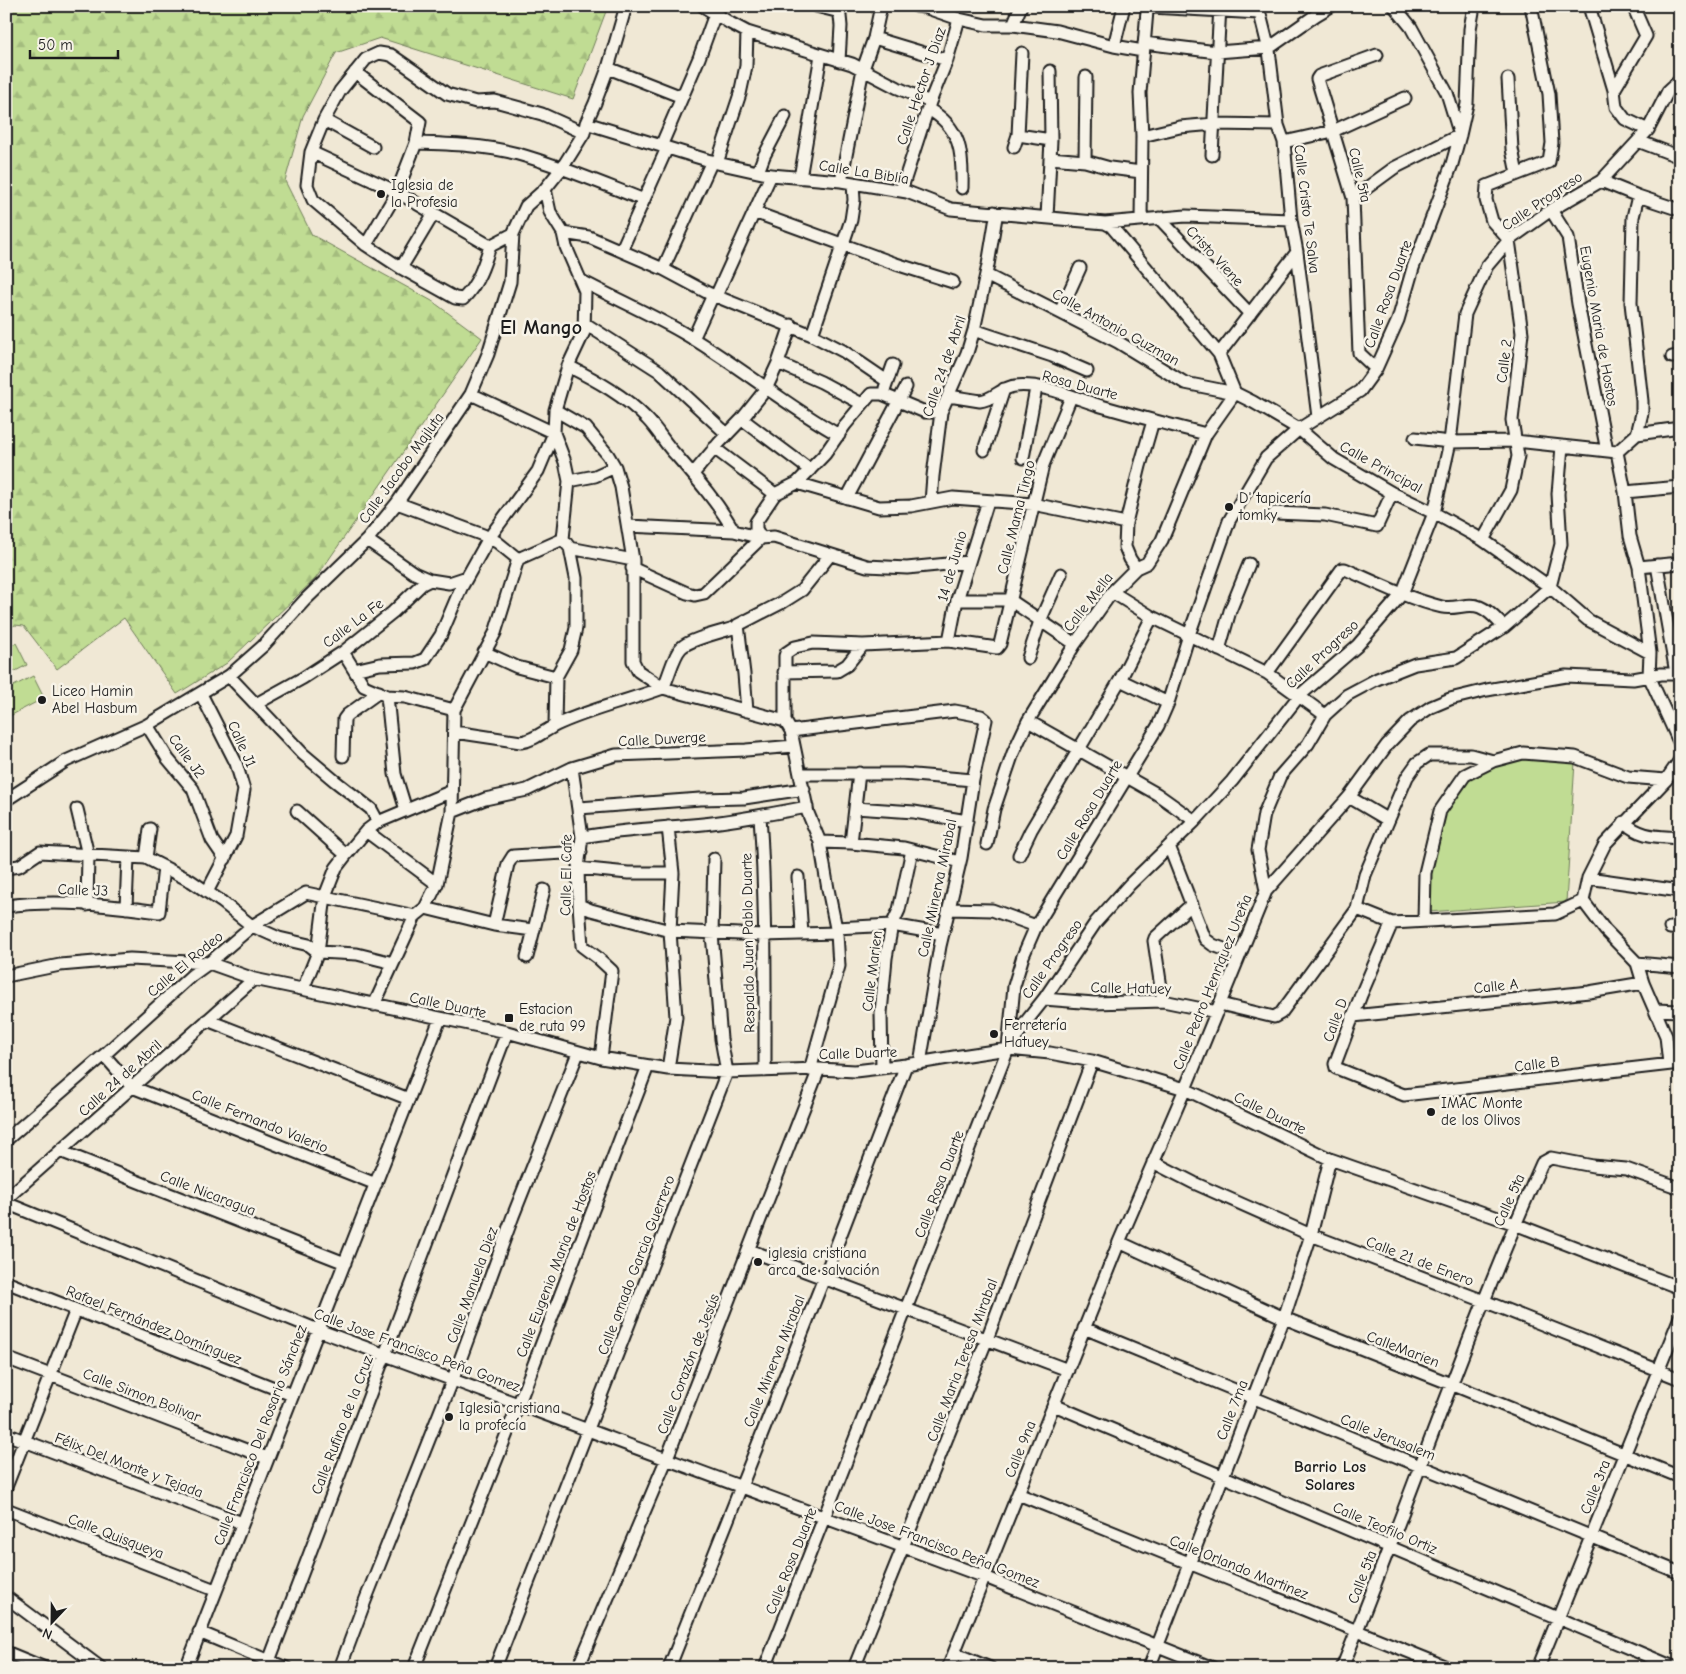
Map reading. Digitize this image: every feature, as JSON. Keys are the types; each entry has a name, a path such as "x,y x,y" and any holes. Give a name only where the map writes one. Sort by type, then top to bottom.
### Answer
{"street":[{"name":"Calle Jacobo Majluta","path":"6,800 66,761 147,726 229,676 263,646 305,600 367,540 397,503 471,394 488,354 510,282 513,234 526,206 545,189 562,168 585,128 608,68 626,6"},
{"path":"704,6 747,32 864,69 929,106 941,116 956,134 963,166 962,188"},
{"path":"816,6 840,9 839,61"},
{"path":"841,181 864,69 874,38 881,6"},
{"path":"916,6 986,25 1013,25 1057,30 1114,46 1217,52 1269,48 1332,6"},
{"path":"1013,25 1021,6"},
{"path":"1114,46 1124,6"},
{"path":"1352,198 1394,168 1460,135 1447,94 1411,27 1394,6"},
{"name":"Calle Rosa Duarte","path":"765,1668 1008,1050 1014,986 1036,926 1158,726 1168,703 1189,635 1229,521 1266,458 1299,430 1360,391 1376,369 1398,320 1413,268 1452,164 1460,135 1467,104 1470,29 1474,6"},
{"path":"1508,240 1492,220 1486,200 1487,186 1549,162 1552,143 1549,94 1532,6"},
{"path":"1589,6 1614,90 1616,107 1625,119 1648,130"},
{"path":"1614,90 1646,36 1633,6"},
{"path":"1141,220 1142,136 1140,93 1147,11 1151,7 1259,10"},
{"path":"1212,156 1220,9"},
{"name":"Calle Cristo Te Salva","path":"1259,10 1269,48 1278,125 1284,142 1292,220 1318,417"},
{"path":"621,251 644,200 682,96 716,14"},
{"name":"Calle Hector J Diaz","path":"901,191 929,106 947,60 959,19"},
{"path":"663,269 714,162 740,94 746,66 747,32"},
{"path":"874,38 947,60"},
{"path":"1014,147 1018,135 1022,53"},
{"name":"Calle La Biblia","path":"490,246 484,268 469,292 462,298 454,298 401,268 366,245 313,200 307,185 311,152 324,120 340,92 366,59 379,54 391,55 447,94 476,102 495,101 585,128 771,175 841,181 901,191 951,209 1105,223 1186,216 1292,220"},
{"path":"800,178 822,55"},
{"name":"Calle 5ta","path":"1376,369 1359,353 1352,198 1317,79 1319,76 1377,55"},
{"path":"608,68 682,96"},
{"path":"1047,217 1050,158 1050,71"},
{"path":"355,72 417,119 420,126 416,143 397,192 366,245"},
{"path":"1085,160 1086,77"},
{"path":"1508,79 1512,150 1517,174"},
{"name":"Calle Progreso","path":"1008,1050 1096,922 1130,884 1195,821 1232,781 1298,696 1357,646 1402,594 1434,513 1450,442 1465,314 1486,266 1508,240 1551,210 1601,181 1648,130 1668,91 1680,80"},
{"path":"1284,142 1333,131 1405,98"},
{"path":"758,172 764,156 785,116"},
{"path":"324,120 373,147"},
{"path":"1142,136 1180,127 1214,124 1278,125"},
{"path":"1018,135 1050,140"},
{"path":"1638,141 1680,157"},
{"path":"416,143 465,145 517,153 562,168 644,200"},
{"path":"311,152 397,192 490,246 513,234"},
{"path":"1050,158 1085,160 1110,168 1142,172"},
{"path":"693,339 771,175"},
{"path":"1601,181 1680,210"},
{"path":"812,335 851,220 854,200 853,183"},
{"path":"354,670 380,664 415,663 425,659 441,635 467,577 489,538 538,471 554,433 555,410 568,366 584,332 584,291 582,281 566,247 563,233 550,212 545,189"},
{"path":"1636,434 1642,413 1642,401 1631,302 1633,217 1638,196"},
{"name":"Eugenio Maria de Hostos","path":"1551,210 1568,236 1578,304 1612,452 1625,492 1630,536 1639,567 1650,653"},
{"path":"754,212 953,282"},
{"name":"Calle 24 de Abril","path":"931,502 941,412 974,330 996,217 994,212"},
{"path":"401,268 434,213"},
{"name":"Cristo Viene","path":"1159,218 1250,314"},
{"path":"1105,223 1111,226 1218,354 1235,393"},
{"path":"563,233 589,237 663,269 715,295 812,335 843,351 887,381"},
{"name":"Calle 2","path":"1483,540 1511,490 1518,456 1512,420 1522,333 1508,240"},
{"path":"1218,354 1297,252"},
{"path":"1060,312 1080,268"},
{"name":"Calle Antonio Guzman","path":"986,275 1118,342 1185,382 1235,393"},
{"path":"582,281 680,331 725,359 806,416 839,435"},
{"path":"584,323 659,371 727,434"},
{"path":"693,474 714,448 742,420 766,388 778,363 791,326"},
{"path":"974,330 1052,356 1087,371"},
{"path":"778,363 821,382 862,404"},
{"path":"882,394 893,365"},
{"path":"568,366 596,380 627,401 648,420 724,513 734,531"},
{"name":"Rosa Duarte","path":"949,396 986,400 1004,389 1015,386 1046,389 1153,421 1206,434"},
{"path":"846,498 882,435 906,387"},
{"path":"1023,458 1036,388"},
{"path":"984,450 1004,389"},
{"name":"Calle Principal","path":"1235,393 1254,402 1299,430 1334,460 1392,493 1434,513 1483,540 1550,588 1588,620 1650,653"},
{"name":"Calle Mella","path":"987,844 994,810 1013,753 1028,721 1075,644 1112,592 1136,568 1147,563 1162,540 1206,434 1235,393"},
{"path":"471,394 554,433 565,462 569,481 566,543 576,578 576,628 571,650 556,677 554,725"},
{"path":"761,538 756,529 756,522 775,494 797,483 826,454 871,394 882,394 925,412 941,412"},
{"name":"Calle Mama Tingo","path":"949,641 997,648 1000,644 1032,504 1043,465 1071,397"},
{"path":"555,410 586,428 608,455 615,467 622,486 632,564 633,661 638,671 662,688 785,721 785,654 795,647 813,643 863,645 949,641"},
{"path":"742,420 810,470"},
{"path":"1136,568 1125,547 1126,523 1153,421"},
{"path":"1415,438 1450,442 1515,441 1612,452 1636,434 1680,428"},
{"path":"1266,890 1258,850 1264,814 1280,776 1308,744 1325,715 1347,695 1377,678 1415,664 1456,658 1504,627 1550,588 1561,544 1558,494 1562,446"},
{"path":"714,448 775,494"},
{"path":"569,481 595,476 615,467"},
{"path":"797,483 879,507 912,506 953,498 1032,504 1126,523"},
{"path":"1625,492 1680,487"},
{"path":"1275,514 1324,515 1377,526 1392,493"},
{"name":"14 de Junio","path":"949,641 957,600 988,501"},
{"path":"397,503 489,538 518,559"},
{"path":"628,526 734,531 761,538 774,537 867,566 907,568 968,562"},
{"path":"518,559 566,543 632,564 687,593 695,595 704,593 761,538"},
{"path":"367,540 414,572 430,580 449,583 467,577"},
{"path":"747,711 739,623 783,602 802,590 830,555"},
{"path":"374,1005 415,916 425,908 437,884 452,812 454,710 495,633 518,559"},
{"path":"1639,567 1680,563"},
{"path":"1219,650 1230,611 1249,564"},
{"path":"1649,676 1678,673 1657,565"},
{"path":"1267,673 1342,569 1346,569 1402,594 1445,608 1474,605 1490,613 1504,627"},
{"path":"1028,658 1040,621 1061,574"},
{"name":"Calle La Fe","path":"256,704 303,678 343,652 394,612 422,584 430,580"},
{"path":"1112,592 1152,617 1267,673 1325,715"},
{"path":"957,600 1010,600 1075,644"},
{"path":"1019,855 1031,830 1120,680 1152,617"},
{"path":"455,732 522,742 530,741 554,725 662,688 674,659 681,648 689,642 738,627"},
{"path":"784,672 837,671 847,664 863,645"},
{"path":"343,652 364,686 383,694 405,697 454,710"},
{"path":"484,652 518,667 556,677"},
{"path":"1650,653 1649,676 1680,744"},
{"path":"229,676 303,754 371,809 378,822"},
{"name":"Calle Pedro Henriquez Ureña","path":"1119,1242 1185,1089 1266,890 1350,797 1387,745 1410,721 1450,699 1487,690 1566,676 1633,679 1649,676"},
{"path":"1120,680 1168,703"},
{"name":"Calle J1","path":"201,694 236,763 244,790 236,836 207,892"},
{"path":"343,756 344,719 347,715 383,694"},
{"path":"383,694 395,774 406,810"},
{"name":"Calle Minerva Mirabal","path":"791,731 955,711 981,716 986,720 973,780 960,862 942,934 920,1063"},
{"name":"Calle Corazón de Jesús","path":"578,1668 667,1458 749,1250 814,1069 839,966 836,930 820,842 807,807 791,731 785,721"},
{"path":"1028,721 1127,776 1157,794 1195,821"},
{"name":"Calle J2","path":"147,726 168,759 193,789 212,840 225,860"},
{"name":"Calle Duverge","path":"452,812 485,799 527,790 572,768 616,755 746,750 794,746"},
{"path":"1424,921 1425,873 1440,811 1465,775 1493,761 1523,753 1575,757 1628,777 1666,780"},
{"path":"1493,761 1471,755 1429,755 1417,763 1407,777 1365,875 1357,909 1392,923 1555,914 1583,901"},
{"path":"1675,1064 1637,963 1605,930 1583,901 1588,878 1605,844 1666,780 1680,760"},
{"name":"Calle El Cafe","path":"572,768 582,837 578,868 578,905 582,946 612,971 601,1058"},
{"path":"851,843 858,773"},
{"path":"801,774 902,774 973,780"},
{"path":"579,808 700,799 744,798 804,789"},
{"path":"303,989 318,952 326,896 336,868 366,832 378,822 452,791"},
{"path":"1350,797 1388,820"},
{"path":"582,837 608,832 760,816 807,807"},
{"path":"855,808 914,812 967,822"},
{"path":"77,809 88,855 88,905"},
{"path":"297,811 346,855"},
{"name":"Respaldo Juan Pablo Duarte","path":"760,816 763,864 765,985 764,1071"},
{"path":"1624,822 1633,830 1646,835 1680,838"},
{"path":"668,827 673,873 670,931 676,1017 668,1069"},
{"path":"146,858 150,829"},
{"path":"366,832 437,884"},
{"path":"820,842 851,843 912,850 960,862"},
{"path":"1169,846 1205,938 1213,945 1240,955"},
{"name":"Calle Marien","path":"882,1068 882,1014 885,967 892,925 899,910 912,850"},
{"path":"6,868 19,866 40,852 146,858 191,881 252,926 280,938 308,945 318,952 357,954 393,964"},
{"path":"494,925 508,864 513,856 581,852"},
{"path":"126,908 128,857"},
{"name":"Calle amado Garcia Guerrero","path":"495,1668 727,1072 712,934 714,859"},
{"name":"Calle J3","path":"6,906 30,903 88,905 159,912 164,868"},
{"path":"578,868 628,873 673,873"},
{"path":"798,877 802,934"},
{"path":"1588,878 1680,890"},
{"path":"527,957 544,890"},
{"name":"Calle El Rodeo","path":"6,1140 191,976 252,926 306,893 415,916"},
{"path":"1163,1001 1154,941 1192,904"},
{"path":"578,905 670,931 712,934 802,934 892,925 942,934"},
{"path":"425,908 494,925 533,930"},
{"path":"949,909 992,910 1036,926"},
{"name":"Calle Hatuey","path":"1044,999 1094,1003 1163,1001 1274,1017 1281,1013 1357,909"},
{"name":"Calle D","path":"1392,923 1335,1064 1336,1068 1397,1093"},
{"name":"Calle Duarte","path":"6,976 60,965 130,958 209,963 254,979 507,1032 578,1053 668,1069 727,1072 814,1069 855,1071 1008,1050 1050,1053 1092,1061 1185,1089 1330,1159 1515,1224 1680,1288"},
{"path":"1637,963 1680,967"},
{"name":"Calle 24 de Abril","path":"6,1199 254,979"},
{"name":"Calle A","path":"1353,1016 1589,992 1643,983"},
{"path":"1655,1010 1680,1011"},
{"name":"Calle Francisco Del Rosario Sánchez","path":"186,1668 440,1019"},
{"path":"207,1020 409,1099"},
{"name":"Calle Rufino de la Cruz","path":"269,1660 507,1032"},
{"name":"Calle Manuela Diez","path":"340,1668 453,1379 513,1216 578,1053"},
{"path":"104,1055 132,1086"},
{"name":"Calle Maria Teresa Mirabal","path":"854,1668 987,1339 1092,1061"},
{"name":"Calle B","path":"1397,1093 1410,1094 1675,1064"},
{"name":"Calle Minerva Mirabal","path":"669,1668 824,1278 906,1065"},
{"name":"Calle Eugenio Maria de Hostos","path":"414,1668 519,1403 648,1066"},
{"name":"Calle Fernando Valerio","path":"132,1086 376,1184"},
{"name":"Calle Nicaragua","path":"60,1151 345,1262"},
{"name":"Calle 5ta","path":"1342,1668 1451,1384 1515,1224 1542,1163 1551,1158 1592,1166 1626,1169 1680,1188"},
{"name":"Calle 7ma","path":"1149,1668 1284,1318 1311,1235 1330,1159"},
{"name":"Calle 21 de Enero","path":"1153,1162 1194,1183 1311,1235 1680,1379"},
{"name":"Calle Jose Francisco Peña Gomez","path":"6,1204 318,1330 385,1353 985,1576 1213,1668"},
{"name":"CalleMarien","path":"1119,1242 1284,1318 1680,1477"},
{"name":"Calle 9na","path":"948,1668 1119,1242"},
{"path":"749,1250 1068,1370"},
{"name":"Rafael Fernández Domínguez","path":"6,1282 292,1395"},
{"path":"6,1487 76,1310"},
{"name":"Calle 3ra","path":"1538,1668 1680,1317"},
{"name":"Calle Jerusalem","path":"1084,1328 1680,1573"},
{"name":"Calle Simon Bolivar","path":"6,1358 267,1458"},
{"name":"Calle Teofilo Ortiz","path":"1054,1405 1676,1668"},
{"name":"Félix Del Monte y Tejada","path":"6,1434 242,1523"},
{"name":"Calle Orlando Martinez","path":"1018,1494 1449,1668"},
{"name":"Calle Quisqueya","path":"6,1510 216,1590"},
{"path":"6,1598 101,1668"},
{"path":"199,1632 286,1668"},
{"path":"6,1652 18,1663 45,1668"},
{"path":"954,1653 990,1668"}],"green space":[{"path":"6,6 608,6 573,99 380,38 336,53 303,116 285,181 312,235 432,301 482,338 316,578 227,663 177,694 124,618 57,669 24,626 15,625 6,629"},
{"path":"16,643 27,665 6,676 6,648"},
{"path":"33,676 44,698 6,718 6,690"},
{"path":"1516,756 1575,762 1566,902 1428,912 1430,872 1443,816 1470,779"}],"place":[{"name":"Iglesia de la Profesia","path":"381,194"},
{"name":"D' tapicería tomky","path":"1229,507"},
{"name":"Liceo Hamin Abel Hasbum","path":"42,700"},
{"name":"Estacion de ruta 99","path":"509,1018"},
{"name":"Ferretería Hatuey","path":"994,1034"},
{"name":"IMAC Monte de los Olivos","path":"1431,1112"},
{"name":"iglesia cristiana arca de salvación","path":"758,1262"},
{"name":"Iglesia cristiana la profecía","path":"449,1417"}],"district":[{"name":"El Mango","path":"541,327"},
{"name":"Barrio Los Solares","path":"1330,1475"}]}
